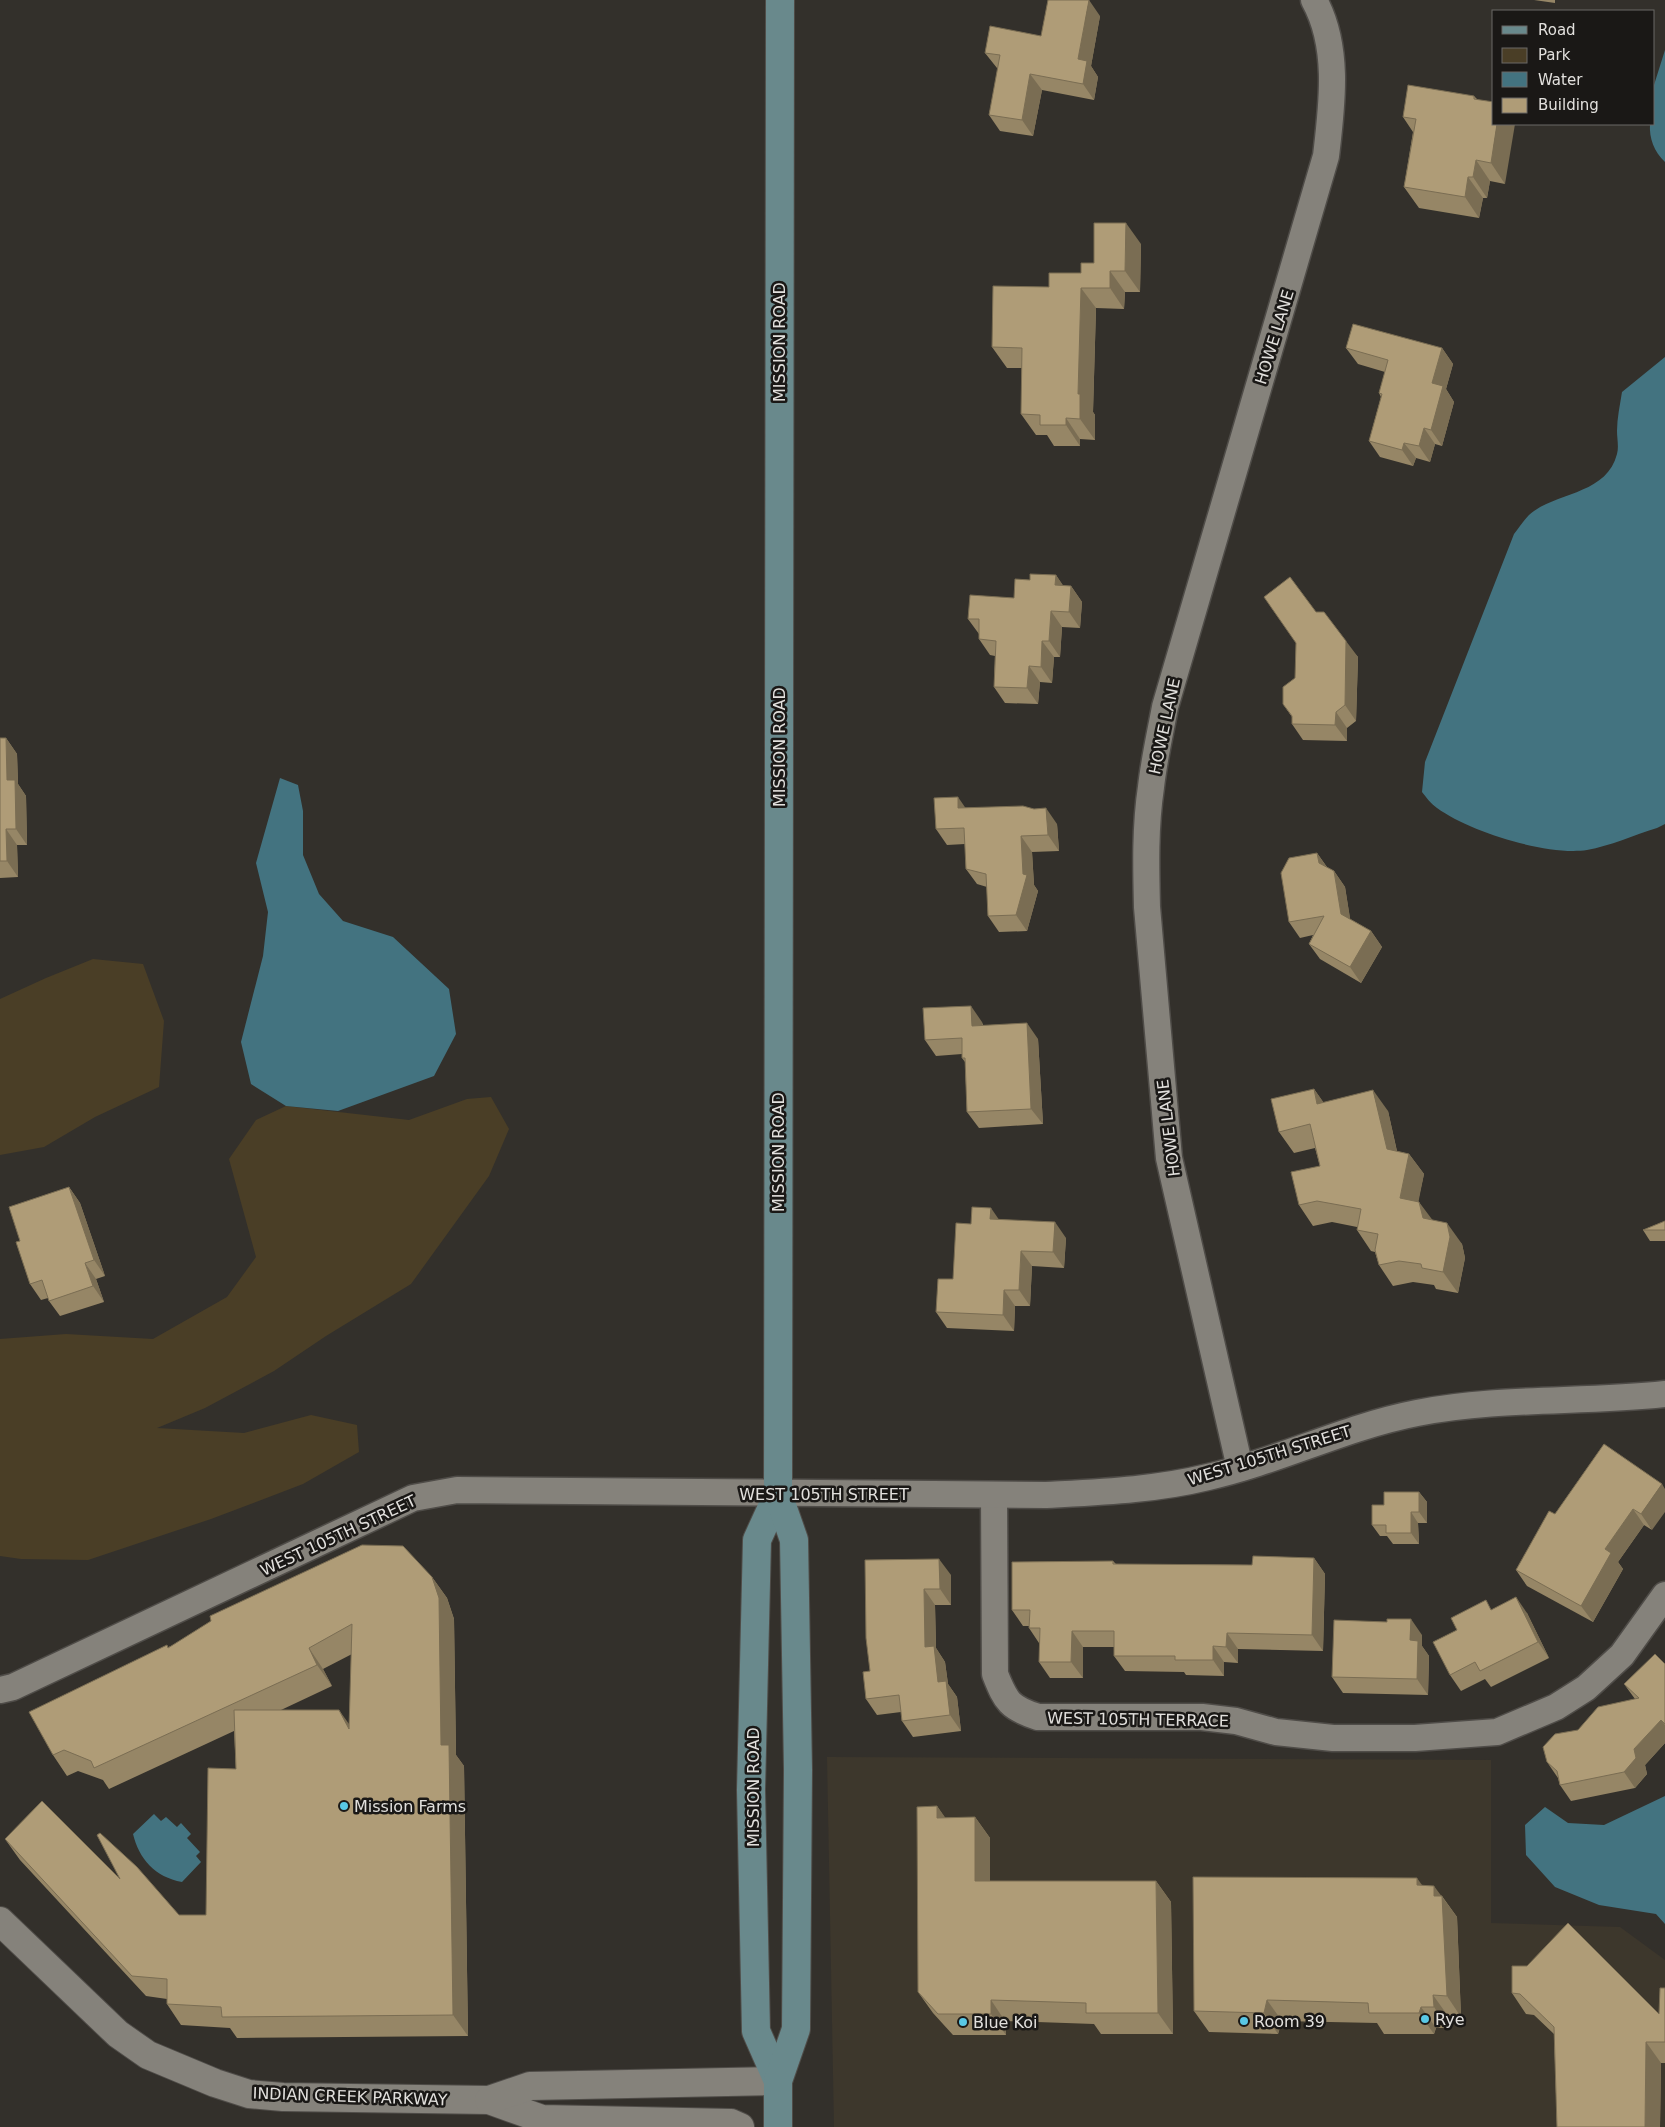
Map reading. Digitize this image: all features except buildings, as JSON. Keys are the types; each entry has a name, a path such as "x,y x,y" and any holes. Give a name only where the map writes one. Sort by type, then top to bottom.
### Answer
{"main road":[{"name":"MISSION ROAD","path":"778,2127 778,2081 796,2029 798,1770 794,1540 778,1494 780,0"},
{"name":"MISSION ROAD","path":"778,1494 756,1540 752,1790 756,2031 778,2081"}],"street":[{"name":"HOWE LANE","path":"1240,1468 1168,1158 1148,907 1146,868 1148,823 1151,788 1165,707 1326,156 1332,90 1329,47 1320,11 1314,0"},
{"name":"WEST 105TH STREET","path":"4,1695 413,1498 457,1490 994,1495 1046,1495 1127,1490 1208,1477 1354,1429 1415,1413 1468,1404 1635,1398 1665,1394"},
{"name":"WEST 105TH TERRACE","path":"994,1495 995,1674 1003,1694 1018,1710 1038,1717 1202,1717 1236,1721 1276,1732 1333,1738 1415,1738 1498,1732 1556,1707 1586,1688 1622,1655 1665,1595"},
{"name":"INDIAN CREEK PARKWAY","path":"0,1921 118,2034 148,2055 215,2083 249,2094 283,2097 489,2100 542,2119 731,2123 740,2127"},
{"name":"INDIAN CREEK PARKWAY","path":"489,2100 530,2086 778,2081"}],"shaded area":[{"path":"827,1757 1491,1760 1491,1923 1620,1927 1665,1960 1665,2127 834,2127"}],"green space":[{"path":"93,959 143,964 164,1021 159,1087 95,1117 44,1147 0,1155 0,999"},
{"path":"491,1097 509,1129 489,1176 411,1284 326,1336 274,1371 205,1408 157,1428 244,1433 311,1415 357,1425 359,1452 303,1484 211,1519 88,1560 21,1559 0,1556 0,1339 66,1334 153,1339 227,1297 256,1257 229,1159 256,1120 286,1106 409,1120 467,1099"}],"water":[{"path":"1665,50 1665,162 1651,140 1650,125 1655,125 1655,82"},
{"path":"1665,357 1665,824 1604,846 1570,851 1531,846 1469,826 1437,808 1422,792 1425,762 1514,534 1534,511 1582,490 1604,477 1612,467 1617,454 1617,431 1622,392"},
{"path":"280,778 298,785 303,811 303,855 319,894 343,921 393,937 449,989 456,1034 434,1076 338,1111 286,1106 251,1084 241,1042 263,956 268,912 256,863"},
{"path":"1665,1796 1665,1924 1656,1914 1599,1905 1555,1887 1526,1855 1525,1825 1545,1807 1568,1823 1604,1825"},
{"path":"154,1814 161,1821 166,1817 177,1827 181,1823 191,1834 187,1838 200,1852 196,1856 201,1862 182,1882 172,1880 156,1871 139,1851 133,1834"}],"place":[{"name":"Mission Farms","path":"344,1806"},
{"name":"Rye","path":"1425,2019"},
{"name":"Room 39","path":"1244,2021"},
{"name":"Blue Koi","path":"963,2022"}]}
